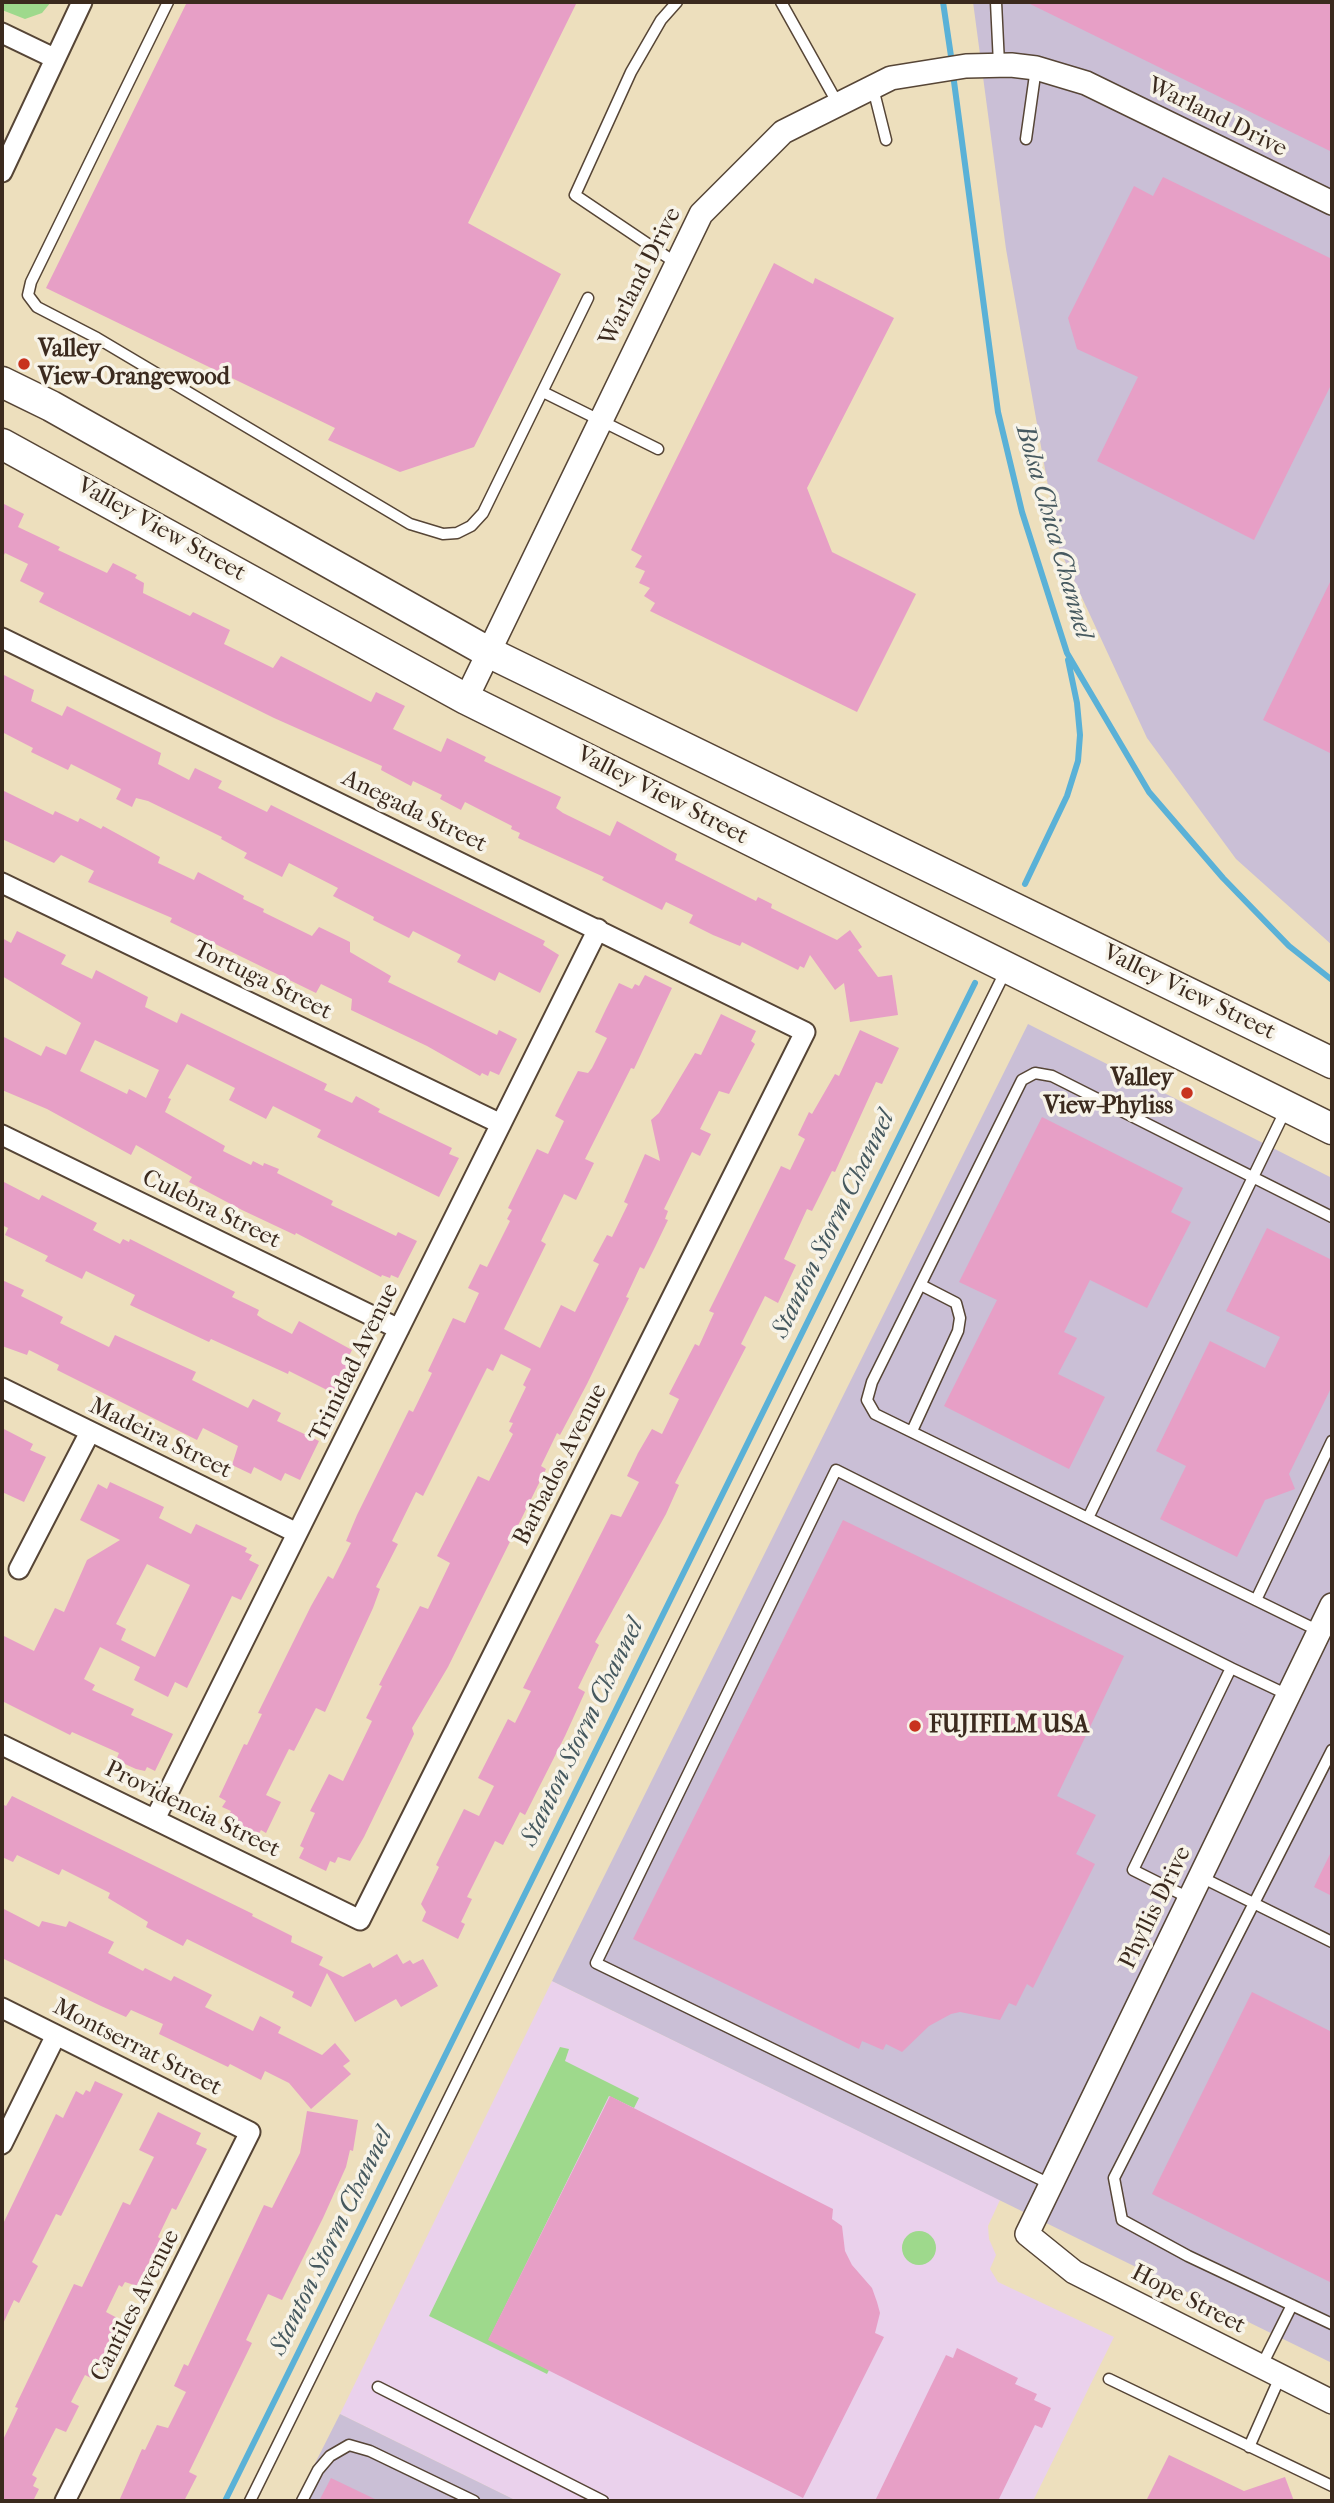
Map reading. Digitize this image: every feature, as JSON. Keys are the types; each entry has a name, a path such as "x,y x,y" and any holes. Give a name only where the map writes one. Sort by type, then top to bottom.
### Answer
{"main road":[{"name":"Valley View Street","path":"2,382 51,406 488,652 1332,1063"},
{"name":"Valley View Street","path":"2,444 466,699 1332,1129"}],"street":[{"path":"2,172 82,2"},
{"path":"2,33 54,58"},
{"name":"Warland Drive","path":"466,699 599,419 701,214 783,132 891,78 967,66 1036,68 1086,83 1332,203"},
{"name":"Anegada Street","path":"2,638 805,1032"},
{"name":"Tortuga Street","path":"2,883 501,1124"},
{"name":"Trinidad Avenue","path":"155,1819 598,929"},
{"name":"Barbados Avenue","path":"360,1920 805,1032"},
{"name":"Culebra Street","path":"2,1135 399,1329"},
{"name":"Madeira Street","path":"2,1388 297,1534"},
{"path":"19,1569 90,1432"},
{"name":"Phyllis Drive","path":"1027,2234 1332,1605"},
{"name":"Providencia Street","path":"2,1745 360,1920"},
{"name":"Montserrat Street","path":"2,2008 250,2132"},
{"path":"2,2144 56,2035"},
{"name":"Cantiles Avenue","path":"65,2501 250,2132"},
{"name":"Hope Street","path":"1027,2234 1074,2272 1332,2402"}],"lane":[{"path":"169,2 31,282 28,295 37,307 428,532 457,533 471,526 483,513 588,298"},
{"path":"676,263 575,195 631,72 661,20 677,2"},
{"path":"781,2 838,105"},
{"path":"996,2 999,65"},
{"path":"1026,139 1036,68"},
{"path":"872,88 886,140"},
{"path":"543,392 658,449"},
{"path":"250,2501 1006,968"},
{"path":"1320,1631 876,1414 867,1400 872,1382 1022,1080 1035,1073 1052,1076 1332,1217"},
{"path":"1088,1518 1287,1106"},
{"path":"912,1432 958,1331 960,1318 956,1303 921,1285"},
{"path":"1256,1600 1332,1441"},
{"path":"1050,2184 596,1963 836,1470 1288,1695"},
{"path":"1189,1898 1133,1870 1231,1668"},
{"path":"1332,1750 1114,2178 1122,2220 1188,2256 1332,2324"},
{"path":"1200,1877 1332,1942"},
{"path":"1249,2447 1292,2305"},
{"path":"1109,2379 1332,2486"},
{"path":"378,2386 603,2501"},
{"path":"302,2501 318,2470 330,2456 349,2445 370,2451 474,2501"}],"shaded area":[{"path":"973,2 1332,2 1332,945 1236,859 1147,738 1059,548 1006,249"},
{"path":"1028,1024 1332,1178 1332,2363 552,1981"},
{"path":"552,1981 1000,2200 988,2226 989,2239 996,2255 990,2269 998,2282 1114,2337 1033,2501 517,2501 340,2414"},
{"path":"340,2414 517,2501 296,2501"}],"green space":[{"path":"2,2 51,2 42,13 25,19 2,10"},
{"path":"560,2047 569,2049 565,2061 639,2098 634,2108 609,2096 489,2339 549,2370 547,2374 429,2316"},
{"path":"919,2231 931,2236 936,2248 931,2260 919,2265 907,2260 902,2248 907,2236"}],"building":[{"path":"187,2 577,2 468,223 561,274 474,447 400,472 328,440 335,428 46,288"},
{"path":"1026,2 1332,2 1332,152"},
{"path":"1163,177 1332,259 1332,383 1254,540 1097,461 1138,377 1077,349 1068,318 1134,186 1153,196"},
{"path":"774,263 813,284 815,278 894,318 807,488 832,552 916,594 857,712 650,611 655,603 644,596 650,588 639,583 645,571 635,567 642,556 631,550"},
{"path":"2,503 24,514 18,527 60,547 58,550 107,573 113,563 137,575 135,578 144,583 143,593 190,616 193,612 230,630 224,644 273,668 281,656 371,702 376,692 405,706 393,729 441,752 447,738 486,757 484,761 561,797 556,808 563,813 610,836 617,821 677,854 675,860 756,901 758,897 772,904 771,908 837,940 850,930 862,947 858,950 878,977 892,975 898,1015 850,1022 844,983 835,990 810,955 804,968 800,966 798,970 742,942 740,946 713,935 689,923 693,915 666,902 662,910 602,880 604,877 518,838 520,833 511,829 512,826 465,802 461,810 440,799 442,795 413,781 411,786 381,770 382,766 274,718 39,602 44,593 20,581 28,564 5,553 2,559"},
{"path":"1332,578 1332,754 1263,720"},
{"path":"2,674 34,690 31,701 62,716 67,706 161,753 158,764 189,780 195,768 222,781 218,788 267,812 271,805 545,941 543,945 559,955 540,993 499,972 495,981 457,962 461,955 413,931 409,938 373,920 374,917 333,896 338,888 289,863 282,877 244,858 247,853 221,839 222,837 148,801 136,798 132,807 116,799 121,789 71,764 68,770 31,752 33,748 2,732"},
{"path":"2,790 53,815 55,811 78,822 80,818 101,829 103,826 160,857 158,863 194,880 198,872 244,896 243,899 264,909 263,912 312,936 319,927 350,942 350,952 391,976 388,982 497,1035 499,1030 517,1039 499,1075 490,1071 488,1076 482,1073 480,1076 427,1046 351,1010 352,999 321,984 316,993 170,922 172,918 88,882 94,871 61,855 54,863 2,839"},
{"path":"17,931 66,955 61,964 92,979 96,970 148,997 145,1007 177,1023 181,1013 327,1084 324,1090 352,1103 356,1096 380,1109 378,1112 452,1148 449,1154 459,1158 439,1197 317,1137 321,1130 273,1106 266,1119 229,1100 235,1088 187,1064 168,1098 171,1099 165,1112 225,1146 223,1151 251,1165 253,1161 279,1169 277,1173 333,1201 331,1205 396,1236 398,1232 417,1241 398,1278 391,1275 390,1278 381,1277 296,1233 295,1235 242,1210 189,1182 192,1177 136,1145 131,1155 47,1109 2,1090 2,1036 41,1056 46,1046 66,1055 81,1023 2,976 2,938 11,943","holes":["95,1040 159,1070 146,1098 129,1089 127,1094 80,1071"]},
{"path":"645,975 672,988 634,1069 631,1068 585,1159 594,1163 576,1200 564,1194 541,1241 546,1244 504,1329 540,1348 561,1305 575,1312 599,1264 593,1261 607,1235 612,1237 628,1204 624,1202 645,1154 660,1161 651,1120 659,1113 695,1053 701,1055 721,1014 756,1031 751,1041 755,1044 729,1094 719,1091 700,1129 711,1134 700,1156 692,1152 664,1209 668,1211 665,1219 668,1220 644,1269 640,1267 626,1297 629,1298 587,1384 560,1435 557,1433 541,1466 546,1469 448,1667 412,1728 414,1734 364,1837 350,1861 338,1857 335,1863 330,1861 326,1871 299,1858 304,1848 300,1846 315,1813 310,1811 329,1774 343,1781 372,1721 366,1718 382,1686 379,1685 420,1606 428,1609 450,1563 437,1556 478,1476 489,1481 513,1434 509,1431 513,1423 509,1422 526,1387 523,1385 531,1369 501,1354 493,1371 487,1368 423,1496 416,1492 392,1541 398,1544 376,1587 380,1589 373,1608 325,1712 316,1708 294,1751 289,1749 266,1795 281,1802 266,1833 261,1830 257,1837 226,1821 231,1811 222,1807 226,1801 219,1797 244,1744 247,1745 262,1714 258,1713 311,1606 328,1576 333,1579 351,1543 346,1541 357,1515 409,1410 413,1412 432,1373 428,1371 453,1318 465,1323 479,1293 468,1288 480,1264 487,1267 510,1221 507,1219 512,1210 508,1208 537,1149 548,1154 564,1121 555,1116 565,1096 578,1071 588,1073 592,1068 607,1038 595,1032 619,983 632,989 635,984 639,986"},
{"path":"860,1030 899,1048 882,1084 876,1082 835,1172 832,1171 812,1211 807,1209 784,1259 796,1265 778,1303 765,1296 741,1344 746,1347 675,1483 679,1485 666,1514 595,1642 599,1645 578,1688 585,1692 565,1736 525,1815 520,1812 503,1845 495,1841 467,1897 472,1899 461,1922 465,1924 458,1939 422,1921 426,1912 421,1904 439,1867 436,1865 464,1809 479,1816 494,1786 478,1778 508,1719 515,1723 531,1691 523,1688 611,1514 621,1517 639,1482 627,1476 638,1453 652,1429 662,1434 679,1399 669,1394 695,1344 699,1346 714,1313 709,1311 781,1166 790,1170 805,1139 798,1135 809,1112 812,1114 835,1074 839,1076"},
{"path":"1042,1117 1183,1188 1171,1212 1191,1222 1147,1308 1090,1280 1064,1332 1077,1338 1058,1374 1105,1397 1069,1469 944,1406 997,1300 959,1282"},
{"path":"2,1181 39,1200 42,1195 97,1223 93,1230 120,1244 123,1239 129,1242 130,1239 235,1292 232,1297 259,1310 257,1315 292,1334 299,1321 352,1350 349,1356 359,1361 341,1397 289,1371 288,1374 211,1339 209,1342 130,1305 135,1295 86,1271 82,1279 45,1261 48,1256 5,1235 8,1228 2,1225"},
{"path":"1267,1228 1332,1260 1332,1386 1289,1474 1295,1489 1265,1500 1237,1557 1160,1519 1186,1466 1156,1451 1210,1341 1265,1368 1280,1337 1226,1311"},
{"path":"2,1280 24,1290 21,1296 63,1317 60,1323 109,1347 115,1335 196,1372 192,1380 248,1408 253,1399 281,1413 277,1421 319,1441 300,1480 285,1473 281,1481 254,1467 251,1474 232,1465 238,1446 203,1428 197,1440 57,1370 59,1365 29,1350 27,1355 2,1346"},
{"path":"2,1428 33,1444 30,1450 46,1457 24,1502 2,1492"},
{"path":"110,1482 164,1507 159,1518 191,1534 196,1524 247,1548 245,1552 252,1555 249,1560 259,1565 241,1600 232,1596 187,1688 175,1682 168,1697 134,1680 140,1667 100,1647 84,1679 95,1685 92,1690 134,1709 131,1715 173,1734 155,1771 147,1767 145,1771 136,1769 116,1760 119,1753 72,1732 70,1735 2,1701 2,1635 34,1651 55,1608 64,1612 87,1560 120,1540 80,1520 98,1484 107,1489","holes":["147,1564 190,1585 155,1657 121,1640 126,1629 116,1624"]},
{"name":"FUJIFILM USA","path":"843,1520 1124,1656 1057,1796 1096,1815 1076,1854 1095,1864 1033,1988 1027,1984 1016,2006 1009,2003 1000,2020 960,2012 951,2014 929,2026 902,2052 886,2044 883,2050 862,2041 859,2049 633,1939"},
{"path":"12,1796 253,1914 252,1916 292,1936 291,1942 323,1957 319,1965 343,1977 370,1963 373,1968 397,1954 403,1964 410,1960 413,1964 423,1959 438,1986 401,2007 396,1999 355,2022 327,1973 311,2007 292,1997 294,1992 187,1939 183,1946 146,1927 148,1922 108,1898 110,1893 62,1869 59,1875 17,1855 13,1862 2,1857 2,1804 6,1806"},
{"path":"1332,1850 1332,1896 1314,1887"},
{"path":"2,1908 39,1927 42,1921 66,1927 69,1921 114,1942 108,1953 143,1971 145,1968 171,1981 174,1976 212,1995 205,2007 253,2031 260,2016 281,2027 278,2033 322,2055 335,2043 350,2061 343,2066 351,2074 311,2109 289,2083 265,2071 261,2080 230,2064 228,2067 159,2034 163,2024 131,2010 126,2017 2,1958"},
{"path":"1252,1992 1332,2032 1332,2283 1152,2194"},
{"path":"95,2081 123,2094 61,2216 56,2214 32,2262 38,2266 19,2303 14,2300 2,2326 2,2226 56,2114 63,2118 76,2091 83,2095 86,2090 90,2092"},
{"path":"610,2096 833,2209 832,2219 842,2226 845,2251 852,2265 872,2288 880,2313 875,2333 884,2337 803,2498 488,2340"},
{"path":"307,2111 358,2120 353,2151 350,2150 346,2167 323,2218 282,2300 268,2294 246,2340 252,2343 189,2472 197,2476 184,2501 119,2501 142,2449 145,2450 157,2425 168,2428 186,2392 174,2386 184,2364 188,2366 264,2205 272,2208 300,2153"},
{"path":"158,2112 201,2133 196,2144 207,2149 176,2210 172,2208 158,2237 161,2239 137,2286 125,2282 122,2287 119,2285 106,2312 121,2320 93,2379 85,2375 71,2402 79,2406 66,2432 56,2428 32,2475 37,2478 33,2486 39,2489 33,2501 2,2501 2,2442 18,2408 15,2407 74,2284 82,2287 123,2202 130,2205 154,2157 139,2150"},
{"path":"957,2348 1018,2378 1015,2384 1037,2394 1034,2400 1051,2408 1042,2428 1035,2425 998,2501 875,2501 946,2355 953,2358"},
{"path":"1169,2455 1244,2491 1285,2477 1294,2501 1146,2501"},
{"path":"331,2478 379,2501 319,2501"}],"waterway":[{"name":"Bolsa Chica Channel","path":"943,2 952,63"},
{"name":"Bolsa Chica Channel","path":"953,74 998,412 1022,512 1067,653 1149,792 1223,878 1289,946 1332,980"},
{"name":"Stanton Storm Channel","path":"1025,884 1067,796 1078,761 1080,735 1077,703 1068,660"},
{"name":"Stanton Storm Channel","path":"225,2501 975,983"}],"place":[{"name":"Valley View-Orangewood","path":"24,364"},
{"name":"Valley View-Phyliss","path":"1187,1093"},
{"name":"FUJIFILM USA","path":"915,1726"}]}
